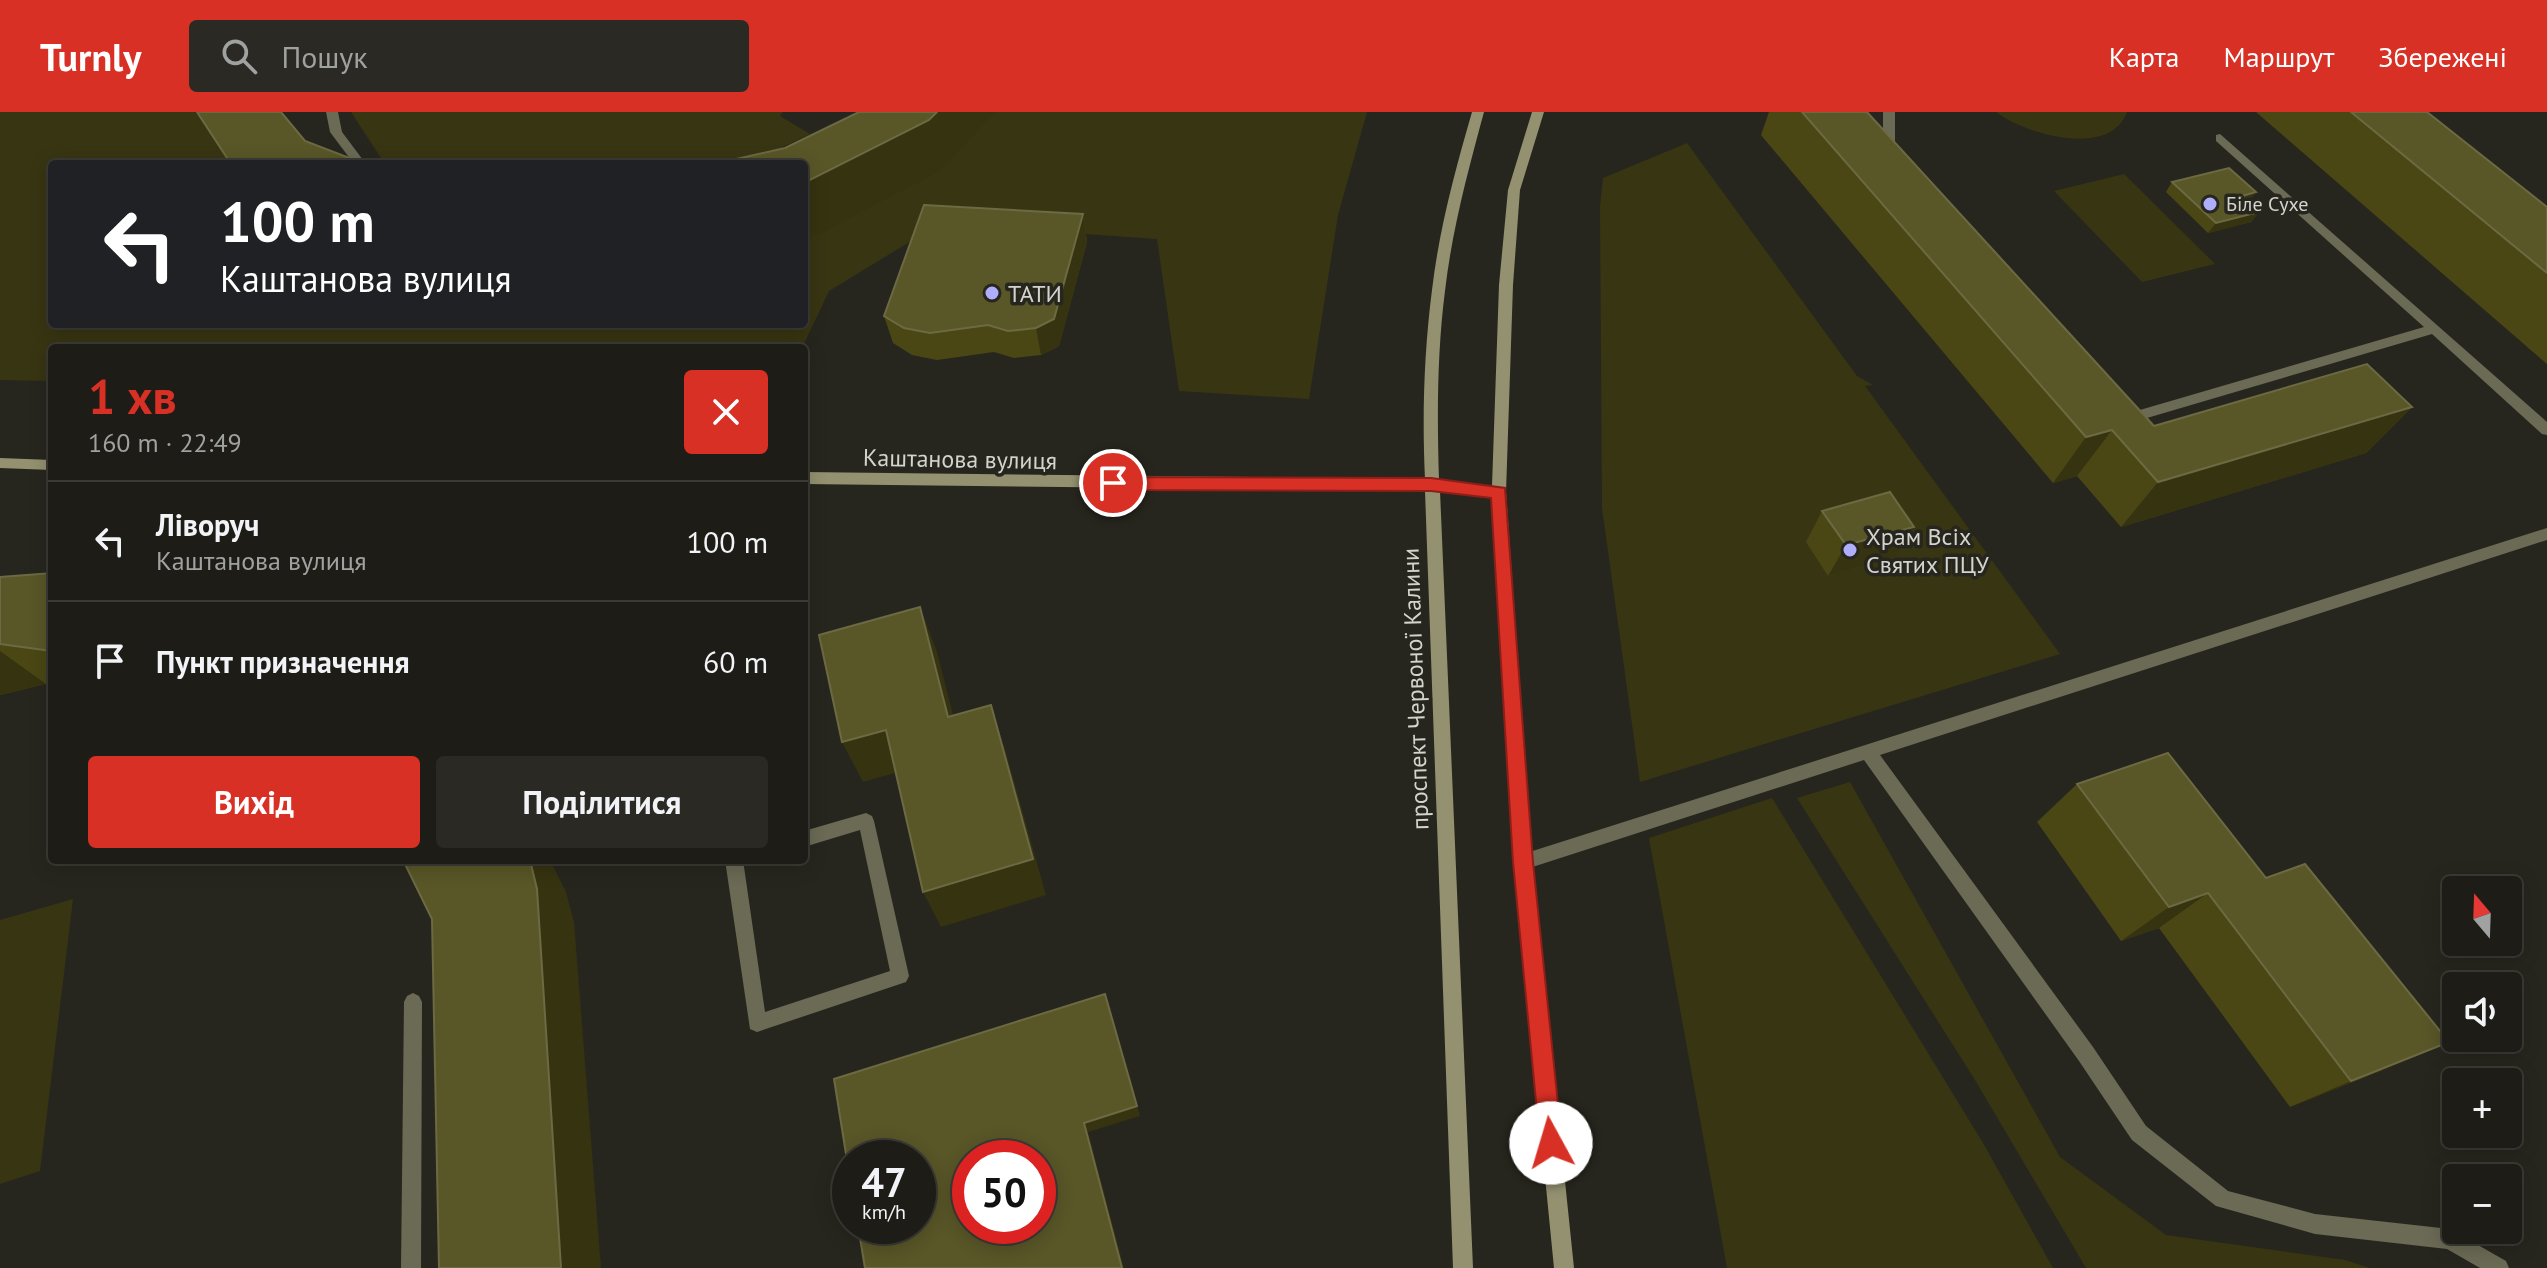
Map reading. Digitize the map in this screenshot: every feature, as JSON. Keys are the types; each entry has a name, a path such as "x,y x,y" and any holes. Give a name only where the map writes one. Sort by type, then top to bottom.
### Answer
{"main road":[{"name":"проспект Червоної Калини","path":"1463,1268 1430,430 1438,291 1457,187 1478,112"},
{"path":"1538,112 1514,190 1503,345 1499,492 1523,862 1564,1268"},
{"path":"0,463 48,465"},
{"name":"Каштанова вулиця","path":"808,478 1330,487 1431,485 1499,492"}],"lane":[{"path":"332,112 336,132 357,160"},
{"path":"1889,112 1889,152 1899,164"},
{"path":"2220,138 2547,430"},
{"path":"2119,406 2130,418 2434,329"},
{"path":"1523,862 2547,534"},
{"path":"1869,753 2086,1054 2139,1133 2223,1199 2315,1224 2450,1239 2499,1268"},
{"path":"735,864 757,1023 900,976 866,821 808,838"},
{"path":"411,1268 413,1002"}],"shaded area":[{"path":"0,112 217,112 235,160 48,160 48,328 808,328 808,234 995,112 1367,112 1338,215 1309,399 1179,391 1157,239 939,224 829,291 804,344 48,344 48,381 0,380"},
{"path":"351,112 783,112 780,116 810,134 755,160 382,160"},
{"path":"1996,112 2127,112 2118,126 2103,135 2066,138 2026,128"},
{"path":"1687,143 1857,376 1873,385 1865,386 2060,654 1640,782 1602,508 1600,206 1603,178"},
{"path":"2124,174 2215,264 2142,282 2054,191"},
{"path":"1850,782 2060,1157 2166,1235 2345,1260 2370,1268 2086,1268 1975,1080 1797,798"},
{"path":"1772,798 1983,1143 2053,1268 1727,1268 1649,838"},
{"path":"73,899 40,1171 0,1184 0,920"}],"building":[{"path":"197,112 281,112 305,141 355,160 228,160"},
{"path":"859,112 937,112 929,120 808,181 808,160 732,160 785,148"},
{"path":"1802,112 1867,112 2154,426 2367,364 2412,407 2158,482 2112,430 2086,437"},
{"path":"2351,112 2427,112 2547,207 2547,273"},
{"name":"Біле Сухе","path":"2229,168 2256,192 2242,196 2259,212 2216,223 2172,182"},
{"name":"ТАТИ","path":"924,205 1083,214 1054,319 1036,328 1008,331 988,325 930,333 904,328 884,316"},
{"path":"1890,492 1914,527 1846,545 1822,511"},
{"path":"48,573 48,650 0,644 0,577"},
{"path":"920,607 948,717 991,705 1033,859 923,892 886,730 842,742 819,635"},
{"path":"2168,753 2266,878 2305,864 2442,1033 2442,1045 2351,1081 2208,893 2169,907 2077,784"},
{"path":"405,864 531,864 537,889 561,1268 439,1268 432,919"},
{"path":"1105,994 1137,1106 1084,1123 1122,1268 865,1268 861,1244 936,1244 936,1140 844,1140 834,1079"}],"place":[{"name":"Біле Сухе","path":"2210,204"},
{"name":"ТАТИ","path":"992,293"},
{"name":"Храм Всіх Святих ПЦУ","path":"1850,550"}],"route":[{"path":"1113,483 1330,487 1431,485 1499,492 1523,862 1551,1143"}]}
